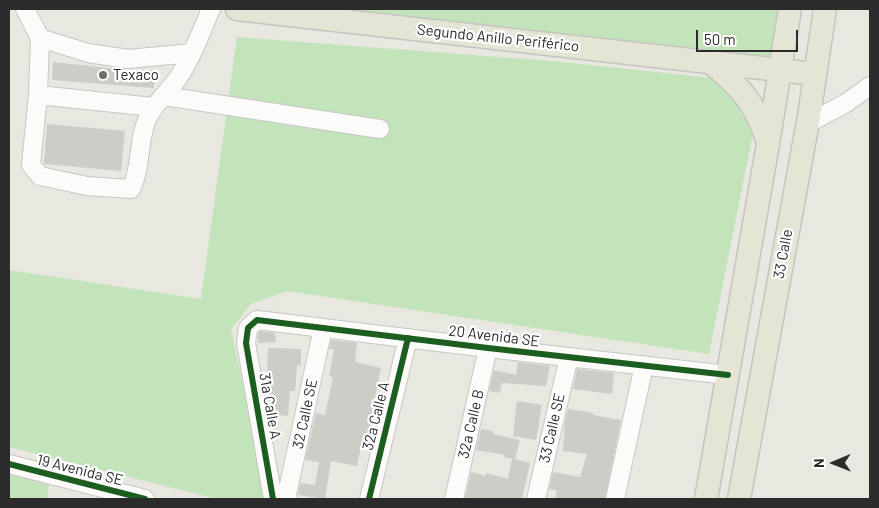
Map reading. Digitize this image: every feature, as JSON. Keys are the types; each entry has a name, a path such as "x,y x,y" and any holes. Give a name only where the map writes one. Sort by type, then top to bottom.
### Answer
{"main road":[{"name":"Segundo Anillo Periférico","path":"237,9 262,10 815,74"},
{"path":"706,499 768,144 770,69 790,9"},
{"name":"33 Calle","path":"739,499 807,124 825,9"},
{"path":"710,62 735,83 754,108 763,126 768,144"}],"street":[{"path":"25,9 40,38 38,95 31,165 40,176 87,186 131,189 136,179 144,126 159,101 178,77 192,52 211,9"},
{"path":"40,38 88,53 128,59 192,52"},
{"path":"807,124 846,103 870,86"},
{"path":"38,95 159,101 380,130"},
{"name":"20 Avenida SE","path":"257,320 728,375"},
{"name":"31a Calle A","path":"257,320 248,328 246,342 273,499"},
{"name":"32 Calle SE","path":"286,499 324,328"},
{"name":"32a Calle A","path":"369,499 408,338"},
{"name":"32a Calle B","path":"454,499 488,348"},
{"name":"33 Calle SE","path":"536,499 568,357"},
{"path":"615,499 644,365"},
{"name":"19 Avenida SE","path":"9,464 145,499"}],"green space":[{"path":"261,9 789,9 781,67"},
{"path":"237,37 552,61 722,79 753,133 709,354 287,291 251,304 231,329 267,499 217,499 9,447 9,270 201,299"},
{"path":"9,474 49,485 47,499 9,499"}],"building":[{"name":"Texaco","path":"53,62 126,70 155,70 154,88 52,80"},
{"path":"47,124 125,131 121,171 44,164"},
{"path":"260,331 275,333 276,342 258,343 258,333"},
{"path":"331,340 357,343 355,362 381,368 367,443 362,442 357,466 331,461 325,499 298,495 300,483 315,485 319,462 305,460 316,413 325,415 333,377 329,376 334,349 329,349"},
{"path":"268,348 301,349 301,365 297,365 295,391 290,391 288,416 269,414 269,389 265,389 262,374 267,374"},
{"path":"518,362 550,366 546,386 502,383 500,393 489,391 494,370 516,375"},
{"path":"577,369 614,373 612,394 573,389"},
{"path":"517,401 542,405 536,440 513,436"},
{"path":"568,409 621,420 605,499 555,499 557,491 549,489 553,472 580,477 587,454 563,451 565,421"},
{"path":"481,429 493,431 493,434 520,440 515,459 530,463 522,499 465,499 471,472 486,476 486,473 508,479 512,459 504,457 505,455 476,450"}],"cycle path":[{"path":"273,499 246,343 248,328 257,320 728,375"},
{"path":"369,499 408,338"},
{"path":"9,464 145,499"}],"place":[{"name":"Texaco","path":"103,75"}]}
